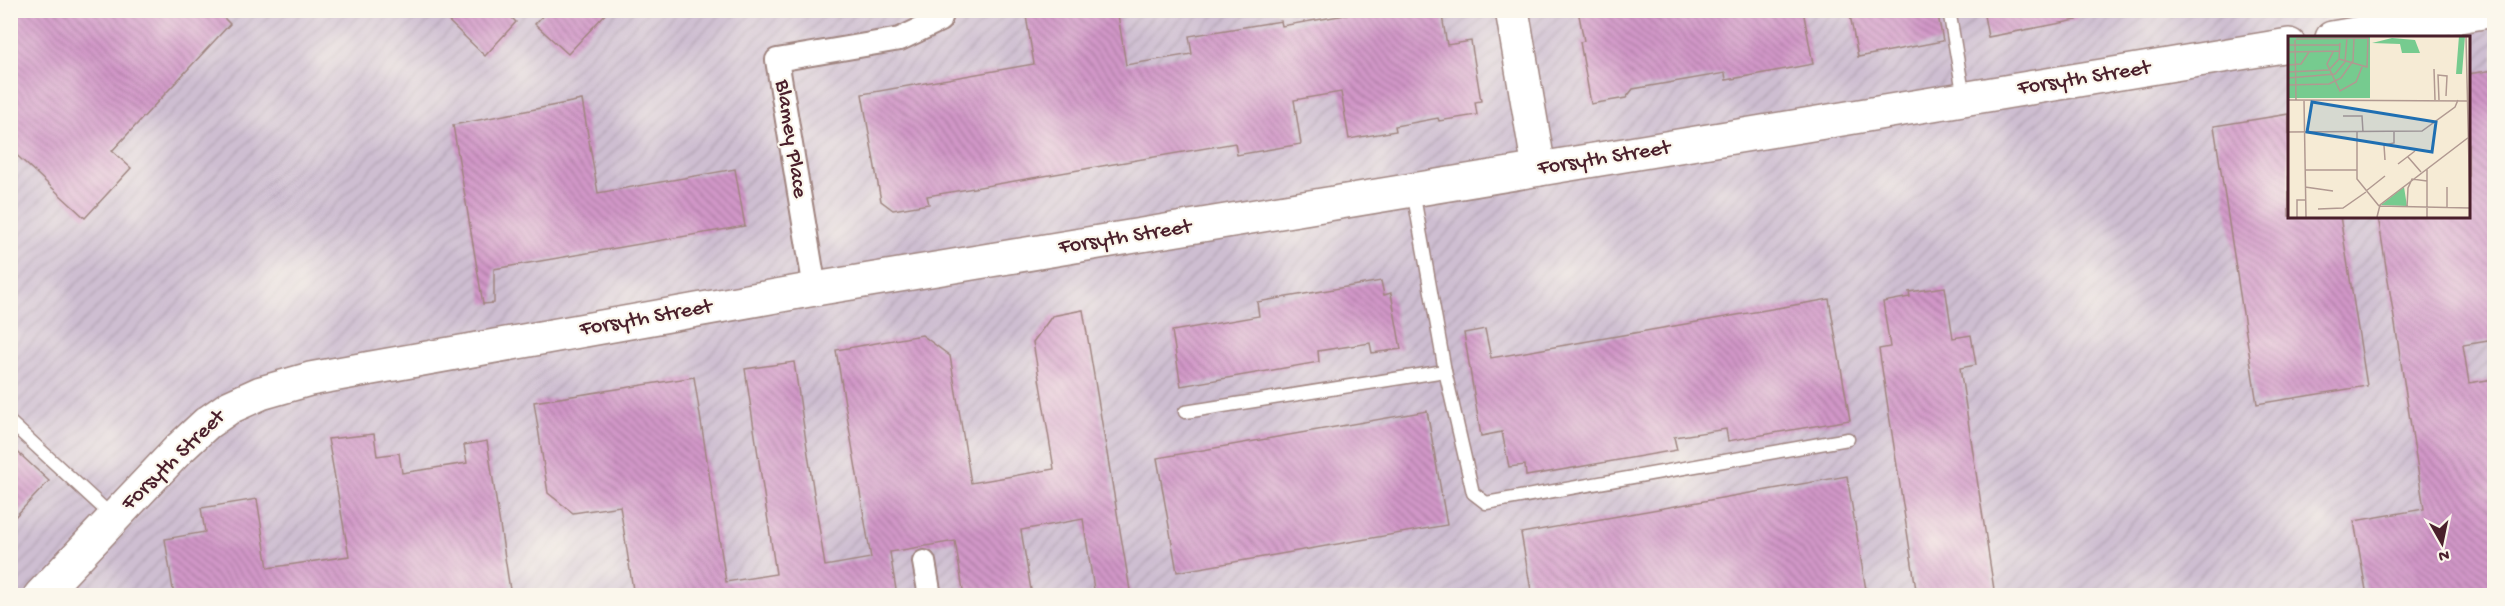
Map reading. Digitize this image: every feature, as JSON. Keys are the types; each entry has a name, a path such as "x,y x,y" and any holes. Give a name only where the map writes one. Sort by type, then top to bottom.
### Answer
{"street":[{"name":"Blamey Place","path":"815,289 777,60 900,39 940,20 944,10"},
{"path":"1512,10 1539,169"},
{"path":"2344,36 2494,10"},
{"name":"Forsyth Street","path":"40,596 207,423 230,407 261,393 310,379 815,289 2288,45"},
{"path":"924,562 930,596"}],"lane":[{"path":"1949,10 1964,99"},
{"path":"1413,190 1444,371 1473,493 1486,503 1848,439"},
{"path":"1185,412 1444,371"},
{"path":"10,422 114,518"}],"shaded area":[{"path":"11,11 2494,11 2494,595 11,595"}],"building":[{"path":"10,10 216,10 230,24 112,151 131,168 85,218 10,149"},
{"path":"437,10 504,10 516,22 485,56"},
{"path":"548,10 609,10 568,54 535,24"},
{"path":"1025,10 1099,10 1100,18 1118,15 1126,65 1192,54 1189,36 1281,21 1282,26 1374,10 1441,10 1447,45 1471,41 1481,101 1475,102 1477,115 1439,121 1438,118 1395,126 1396,131 1349,139 1341,92 1294,100 1301,144 1237,155 1235,143 927,196 929,204 893,210 881,201 862,94 1034,64"},
{"path":"1578,10 1803,10 1813,64 1726,80 1725,73 1633,89 1626,98 1591,104 1580,42 1584,41"},
{"path":"1849,10 1937,10 1943,41 1858,57"},
{"path":"1983,10 2076,10 2077,20 1988,37"},
{"path":"2494,70 2494,340 2463,345 2469,383 2494,379 2494,596 2367,596 2354,521 2424,509 2378,218 2469,218 2469,74"},
{"path":"582,100 598,193 735,169 745,226 494,269 494,303 483,304 453,125"},
{"path":"2288,114 2288,218 2340,218 2367,386 2257,404 2214,126"},
{"path":"1381,281 1384,295 1391,293 1401,349 1372,353 1370,343 1318,351 1319,362 1181,386 1172,331 1259,316 1257,302"},
{"path":"1945,287 1953,338 1971,335 1976,365 1960,368 1995,596 1917,596 1879,349 1890,347 1883,302 1910,297 1909,292"},
{"path":"1829,299 1850,420 1728,441 1726,429 1674,437 1677,450 1526,476 1525,465 1509,467 1502,432 1481,436 1464,333 1485,329 1491,358"},
{"path":"1083,310 1131,596 1095,596 1083,519 1021,530 1032,596 964,596 955,541 890,552 897,596 634,596 620,506 573,513 548,493 534,402 694,377 726,582 776,574 745,369 794,362 825,566 871,558 836,350 922,335 950,356 971,483 1054,469 1033,342 1052,316"},
{"path":"1427,411 1447,525 1177,572 1157,458"},
{"path":"374,434 377,456 399,453 402,473 467,463 464,445 487,441 510,590 477,596 174,596 165,539 205,532 201,508 257,499 268,568 349,556 328,439"},
{"path":"10,445 49,481 10,522"},
{"path":"1847,476 1867,596 1532,596 1521,533"}]}
